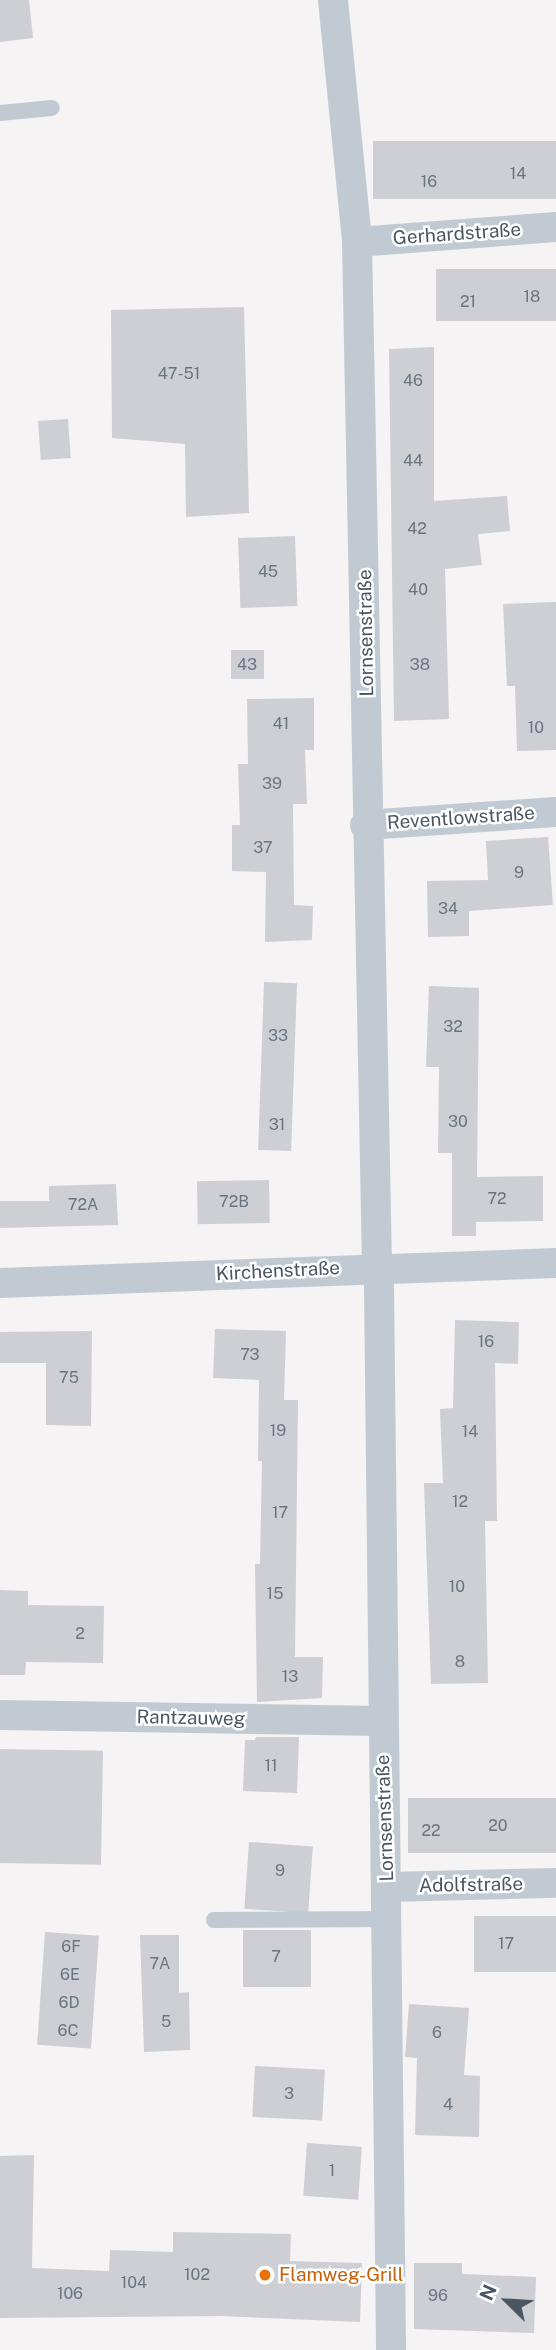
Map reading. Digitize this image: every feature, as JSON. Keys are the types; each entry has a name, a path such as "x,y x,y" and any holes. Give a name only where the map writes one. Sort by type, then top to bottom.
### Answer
{"street":[{"name":"Lornsenstraße","path":"333,0 357,242 369,787 365,825 378,1277 391,2350"},
{"name":"Gerhardstraße","path":"357,242 556,227"},
{"name":"Reventlowstraße","path":"365,825 556,811"},
{"name":"Kirchenstraße","path":"0,1283 378,1277 556,1263"},
{"name":"Rantzauweg","path":"0,1715 382,1720"},
{"name":"Adolfstraße","path":"387,1887 556,1884"}],"lane":[{"path":"0,113 52,108"},
{"path":"214,1920 387,1919"}],"building":[{"path":"0,0 29,0 33,38 0,42"},
{"path":"373,141 556,141 556,199 373,199"},
{"path":"436,269 556,269 556,321 436,321"},
{"path":"244,307 249,513 186,517 185,444 112,438 111,310"},
{"path":"434,347 434,501 507,496 510,531 478,534 482,565 445,569 449,719 394,721 389,349"},
{"path":"68,419 71,458 41,460 38,421"},
{"path":"295,536 297,606 240,608 238,538"},
{"path":"556,602 556,750 517,751 515,686 507,686 503,604"},
{"path":"231,650 264,650 264,679 231,679"},
{"path":"314,698 314,750 305,750 307,804 293,804 294,905 313,906 312,940 265,942 266,872 232,871 232,825 240,825 238,764 248,764 247,699"},
{"path":"548,837 553,905 469,911 469,936 428,937 427,881 488,880 486,841"},
{"path":"264,982 297,983 291,1151 258,1150"},
{"path":"429,986 479,988 477,1177 543,1176 543,1221 476,1222 476,1236 452,1236 452,1153 438,1153 439,1067 426,1067"},
{"path":"269,1180 270,1223 198,1224 197,1181"},
{"path":"116,1184 118,1225 0,1228 0,1201 49,1201 49,1186"},
{"path":"455,1320 519,1322 518,1364 495,1363 497,1521 485,1521 488,1683 431,1684 424,1483 443,1483 440,1409 453,1408"},
{"path":"215,1329 286,1331 284,1400 298,1400 295,1657 323,1657 322,1698 257,1702 255,1564 260,1564 262,1461 258,1461 259,1380 213,1378"},
{"path":"92,1331 91,1426 46,1425 46,1363 0,1363 0,1332"},
{"path":"0,1590 28,1591 28,1605 104,1606 103,1663 26,1662 25,1675 0,1675"},
{"path":"256,1737 299,1737 297,1793 243,1791 245,1740 255,1740"},
{"path":"0,1749 103,1751 101,1865 0,1863"},
{"path":"408,1798 556,1798 556,1853 408,1853"},
{"path":"249,1842 313,1846 308,1913 244,1909"},
{"path":"474,1916 556,1916 556,1972 474,1972"},
{"path":"243,1930 311,1930 311,1987 243,1987"},
{"path":"45,1932 99,1936 91,2048 37,2045"},
{"path":"140,1935 179,1935 179,1993 189,1992 190,2050 144,2052"},
{"path":"409,2004 469,2008 464,2075 480,2076 479,2137 415,2135 417,2058 405,2057"},
{"path":"255,2066 325,2070 322,2121 252,2117"},
{"path":"307,2143 362,2147 358,2200 303,2196"},
{"path":"34,2155 32,2268 109,2271 110,2250 173,2252 173,2232 291,2234 290,2261 362,2263 360,2322 220,2316 0,2318 0,2156"},
{"path":"414,2263 462,2263 462,2274 536,2277 534,2333 414,2329"}],"place":[{"name":"Flamweg-Grill","path":"265,2275"}]}
